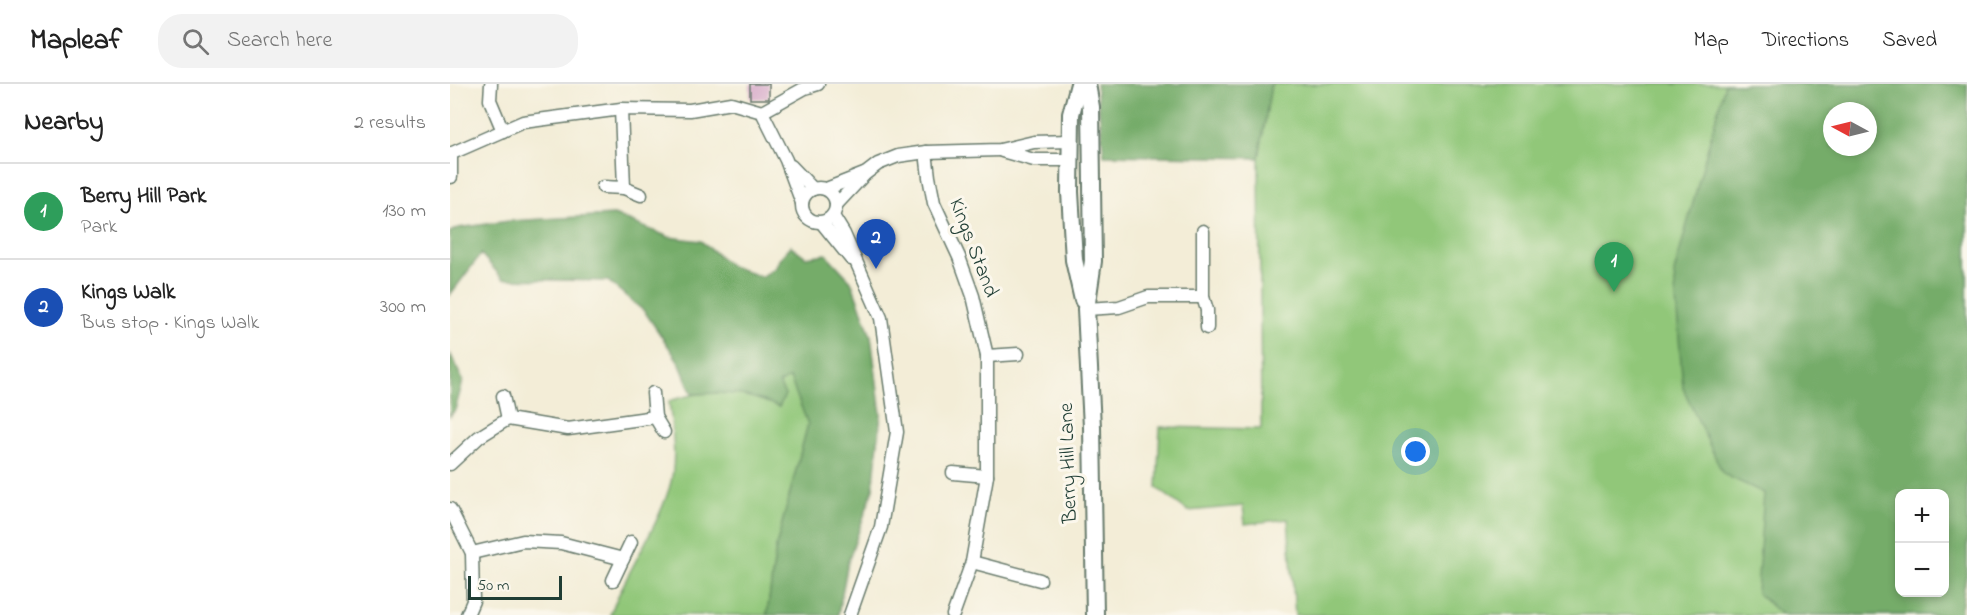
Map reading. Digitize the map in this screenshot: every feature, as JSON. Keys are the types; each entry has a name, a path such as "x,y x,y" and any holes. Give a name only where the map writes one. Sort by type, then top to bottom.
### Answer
{"street":[{"path":"491,84 490,100 503,130"},
{"path":"451,177 450,154 523,122 621,109 690,111 731,103 762,112 818,84"},
{"name":"Berry Hill Lane","path":"1083,84 1091,107 1081,145 1070,160 1074,260 1086,309 1092,428 1095,615"},
{"name":"Berry Hill Lane","path":"1083,84 1071,114 1081,145 1093,261 1086,309"},
{"path":"621,109 624,188"},
{"path":"762,112 786,160 804,214 810,220 830,214 865,174 878,164 898,156 926,152 1000,150 1034,141 1081,145"},
{"path":"1000,150 1034,160 1070,160"},
{"name":"Kings Stand","path":"926,152 934,203 959,257 973,297 987,356 989,446 987,476 972,562 953,615"},
{"path":"786,160 819,189 832,194 830,214 844,234 881,318 897,432 881,527 850,615"},
{"path":"802,203 807,192 865,174"},
{"path":"603,186 624,188 641,195"},
{"path":"1203,231 1203,297 1207,310 1207,328"},
{"path":"1086,309 1119,308 1148,297 1203,297"},
{"path":"987,356 1018,354"},
{"path":"653,393 655,417 664,432"},
{"path":"503,396 508,419"},
{"path":"450,464 479,437 508,419 568,429 655,417"},
{"path":"953,472 987,476"},
{"path":"450,509 472,553 472,601 467,615"},
{"path":"472,553 523,541 561,543 623,559"},
{"path":"614,580 631,542"},
{"path":"972,562 1040,580"}],"green space":[{"path":"1096,84 1271,84 1259,158 1104,155"},
{"path":"1271,84 1967,84 1967,569 1960,615 1295,615 1288,519 1245,524 1243,506 1188,511 1157,488 1160,427 1261,429 1259,158"},
{"path":"1725,84 1967,84 1967,569 1960,615 1782,615 1757,593 1764,493 1723,474 1683,388 1674,273"},
{"path":"614,215 669,237 701,241 731,266 762,277 776,267 780,258 791,246 806,257 826,254 851,281 871,336 881,414 873,490 848,562 838,615 767,615 776,547 808,424 790,378 779,383 785,395 779,407 737,394 692,394 679,362 645,312 608,281 503,279 481,254 450,295 450,232 458,228 509,221"},
{"path":"450,353 463,381 455,410 450,416"},
{"path":"790,377 808,424 776,547 767,615 610,615 656,521 672,479 674,456 669,401 698,394 725,393 751,397 779,407 779,383"}],"building":[{"path":"750,84 769,84 769,99 750,99"}],"place":[{"name":"Kings Walk","path":"876,269"},
{"name":"Berry Hill Park","path":"1614,292"}]}
